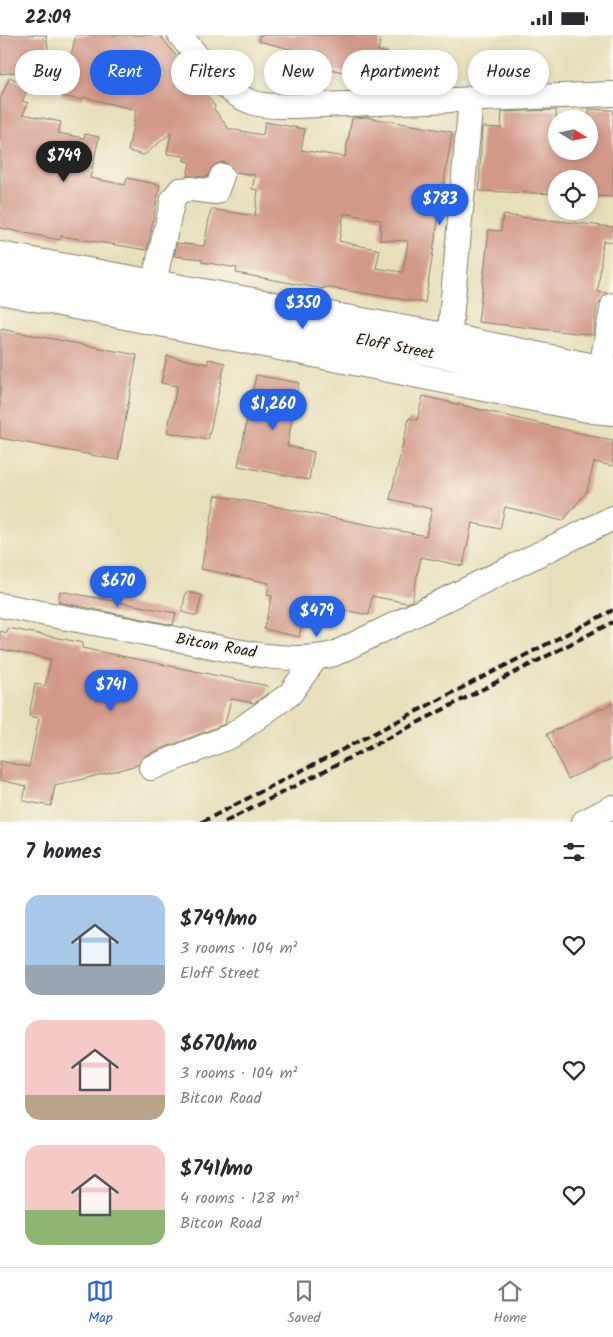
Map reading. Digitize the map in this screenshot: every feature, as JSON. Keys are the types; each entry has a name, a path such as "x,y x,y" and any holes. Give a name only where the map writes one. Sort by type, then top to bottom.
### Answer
{"street":[{"path":"180,35 225,86 256,104 293,106 613,94"},
{"path":"449,347 470,98"},
{"path":"154,282 173,199 180,190 191,189 216,192 222,176"},
{"name":"Eloff Street","path":"0,254 53,272 449,347 607,368"},
{"name":"Eloff Street","path":"0,271 53,272 154,282 449,347 613,393"},
{"path":"0,292 593,411 613,413"},
{"path":"607,368 613,305"},
{"name":"Bitcon Road","path":"0,605 211,646 288,658 315,659 334,654 613,518"},
{"path":"152,768 231,736 290,694 315,659"},
{"path":"584,822 613,807"}],"building":[{"path":"0,35 46,35 48,50 15,50 15,72 0,74"},
{"path":"76,35 160,35 172,50 171,95 206,95 229,129 263,135 265,122 305,129 301,150 345,157 352,118 366,117 452,132 425,303 324,287 324,289 236,273 237,268 202,262 202,259 174,256 177,243 204,246 211,209 255,216 258,190 252,189 255,175 235,172 227,163 220,162 213,166 207,177 187,176 190,162 184,161 184,156 167,154 171,133 144,155 128,151 136,110 83,97 82,100 61,96 80,95 80,50 72,50","holes":["344,213 381,220 380,240 408,241 403,272 376,268 380,250 339,241"]},
{"path":"259,35 381,35 378,50 342,50 342,72 332,69 332,50 294,50 259,41"},
{"path":"10,77 15,80 15,95 25,95 22,101 28,103 23,114 61,122 58,133 84,138 85,134 99,137 90,178 125,185 127,178 160,185 147,250 61,236 60,240 0,228 0,99"},
{"path":"589,109 613,110 613,197 598,196 598,170 548,170 548,194 479,191 482,127 501,128 502,112 548,110 548,160 598,160 598,110"},
{"path":"503,215 613,227 613,242 603,241 598,292 607,293 597,306 593,335 478,322 489,230 501,231"},
{"path":"0,329 137,355 118,460 0,438"},
{"path":"167,356 208,364 208,359 225,363 208,440 167,432 177,386 161,383"},
{"path":"256,375 299,383 287,446 314,452 309,480 238,466"},
{"path":"423,396 613,441 613,466 594,462 587,491 563,521 505,507 500,529 472,523 463,566 421,557 412,601 407,603 372,596 369,615 306,603 299,637 264,629 272,596 267,595 269,583 201,569 216,495 426,536 432,509 390,499 409,418 417,420"},
{"path":"60,591 176,613 173,625 58,602"},
{"path":"186,592 202,595 197,616 182,612"},
{"path":"8,628 83,643 82,648 268,686 267,694 254,703 231,699 225,724 146,755 138,765 55,786 51,806 23,801 26,786 0,780 0,761 29,767 39,718 29,716 35,684 45,686 51,659 0,649 0,631 7,633"},
{"path":"613,703 613,758 568,779 547,734"}],"railway":[{"path":"202,822 613,610"},
{"path":"225,822 613,622"}]}
